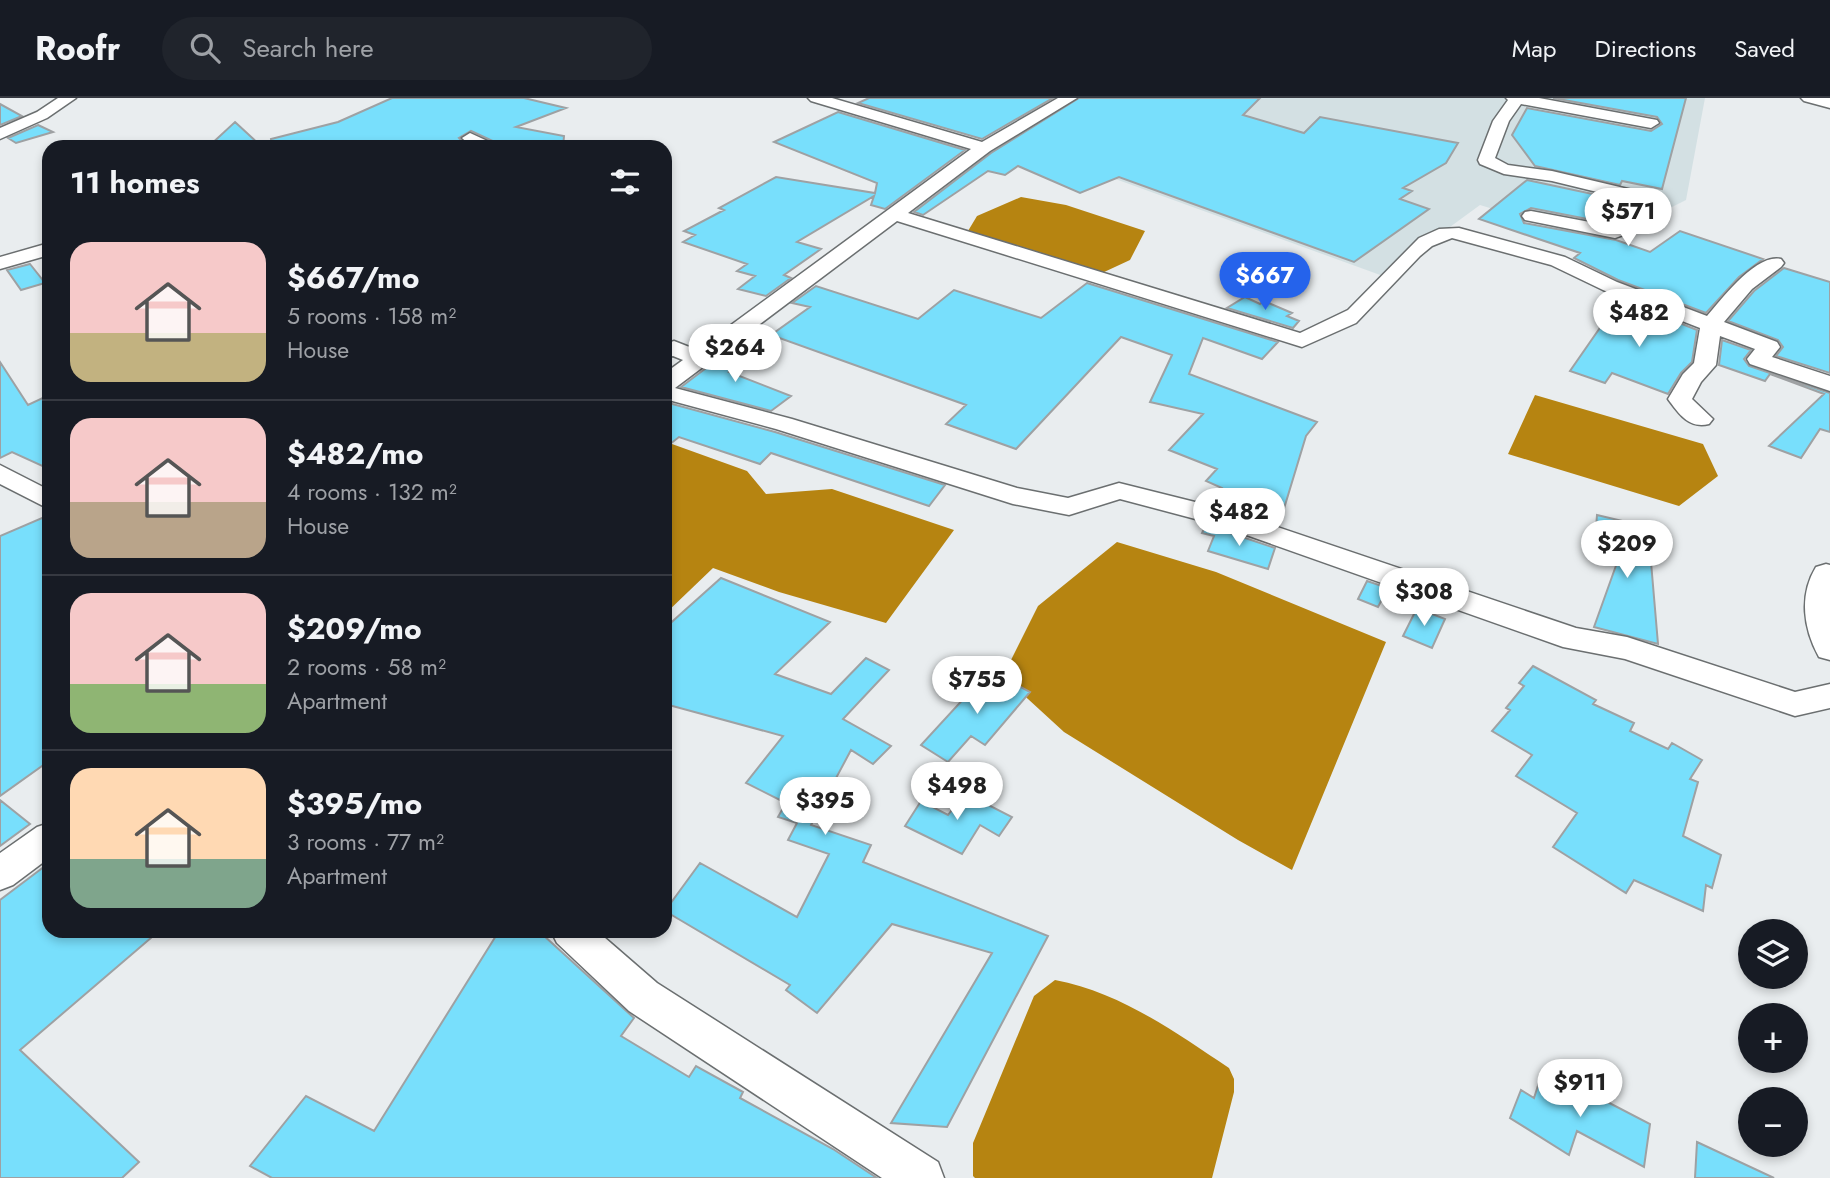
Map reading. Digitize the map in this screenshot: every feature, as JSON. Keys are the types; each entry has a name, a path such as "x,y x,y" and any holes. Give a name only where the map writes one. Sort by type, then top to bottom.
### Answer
{"street":[{"path":"0,134 42,115 68,98"},
{"path":"816,98 984,148"},
{"path":"672,378 984,148 1069,98"},
{"path":"1558,261 1615,232 1636,215 1639,197 1552,176 1504,169 1486,160 1501,121 1516,98 1651,123"},
{"path":"1809,98 1830,103"},
{"path":"894,214 1301,341 1341,324 1356,314 1385,279 1439,232 1464,235 1558,261 1611,286 1769,347 1758,359 1830,384"},
{"path":"1531,216 1615,232"},
{"path":"0,263 42,252"},
{"path":"1701,419 1690,413 1680,399 1691,379 1706,365 1711,325 1745,285 1774,263"},
{"path":"672,349 698,358"},
{"path":"672,394 810,431 1013,496 1069,507 1119,491 1133,494 1227,519 1574,639 1627,648 1796,704 1830,696"},
{"path":"0,473 42,497"},
{"path":"1830,575 1826,574 1817,601 1830,649"},
{"path":"0,874 42,843"},
{"path":"578,938 643,998 922,1178"}],"shaded area":[{"path":"1081,98 1705,98 1686,200 1602,242 1480,205 1383,276 1008,140"},
{"path":"1021,197 1066,205 1145,231 1130,260 1102,273 1025,252 968,231 977,216"},
{"path":"1535,395 1703,444 1718,476 1679,506 1508,454"},
{"path":"672,444 747,471 766,494 832,489 954,530 886,623 779,592 713,568 672,607"},
{"path":"1117,542 1216,572 1386,642 1292,870 1238,840 1064,732 1003,676 1038,606"},
{"path":"1055,980 1102,994 1146,1015 1229,1068 1234,1079 1234,1092 1212,1178 973,1176 973,1143 1034,996"}],"building":[{"path":"392,98 524,98 566,108 516,127 564,136 564,140 491,140 471,131 459,138 461,140 271,140 338,122"},
{"path":"869,98 1053,98 982,139 858,103"},
{"path":"1079,98 1260,98 1243,115 1304,133 1320,117 1458,143 1446,163 1403,188 1412,191 1400,199 1429,209 1354,262 1119,177 1080,193 1018,166 1005,175 988,171 923,215 914,212 991,153"},
{"path":"1553,98 1686,98 1662,189 1622,181 1620,185 1535,166 1512,135 1527,108 1651,131 1662,124 1657,117"},
{"path":"0,104 22,116 0,125"},
{"path":"838,112 965,150 885,209 871,205 874,196 797,242 821,249 784,275 791,278 766,296 738,289 755,276 737,271 747,264 683,242 695,235 684,231 724,210 719,208 776,177 875,193 877,183 774,142"},
{"path":"235,122 254,140 216,140"},
{"path":"38,125 53,132 16,143 8,138"},
{"path":"1527,180 1616,199 1608,223 1531,208 1520,214 1524,223 1616,240 1650,252 1680,231 1763,259 1739,277 1706,313 1618,280 1574,258 1580,253 1479,219"},
{"path":"30,264 42,279 42,284 21,290 7,270"},
{"path":"1784,268 1830,282 1830,373 1776,356 1783,347 1778,340 1728,321 1754,291"},
{"path":"1087,283 1278,342 1262,359 1203,338 1189,374 1317,422 1306,436 1279,525 1215,504 1222,488 1206,481 1217,469 1169,450 1203,414 1150,402 1172,355 1121,337 1016,449 946,424 966,405 771,335 810,307 792,303 816,286 918,319 954,290 1041,318"},
{"path":"1245,297 1260,304 1264,301 1292,313 1287,316 1299,321 1293,328 1227,308"},
{"path":"1620,299 1697,330 1692,362 1681,373 1668,394 1612,373 1605,383 1570,371"},
{"path":"1722,340 1751,350 1744,359 1749,366 1830,393 1830,432 1820,429 1801,458 1769,446 1824,394 1770,374 1765,381 1719,365"},
{"path":"730,350 749,357 729,372 791,396 771,411 681,387"},
{"path":"0,362 28,405 42,398 42,466 12,452 0,458"},
{"path":"672,404 775,432 945,485 929,506 771,453 760,464 679,437 672,442"},
{"path":"1597,515 1648,527 1658,644 1594,627 1618,560 1594,553"},
{"path":"42,518 42,766 0,796 0,536"},
{"path":"1206,525 1275,548 1268,569 1208,551 1214,536 1202,533"},
{"path":"721,578 830,622 775,674 831,694 866,658 889,670 843,719 891,746 873,764 851,750 811,825 871,845 863,862 1048,936 947,1127 891,1123 992,953 892,924 817,1013 786,990 790,985 672,915 672,901 700,863 797,917 829,854 788,840 797,823 778,817 786,803 746,783 783,736 672,706 672,622"},
{"path":"1367,581 1388,588 1378,607 1358,599"},
{"path":"1417,608 1445,619 1432,648 1403,636"},
{"path":"1533,666 1596,700 1593,704 1634,723 1630,731 1668,749 1672,743 1702,760 1690,779 1698,782 1683,836 1721,855 1712,888 1706,885 1703,911 1634,880 1626,893 1553,847 1577,813 1516,776 1532,755 1492,731 1510,710 1506,708 1524,686 1519,683"},
{"path":"990,670 1030,692 985,745 971,736 948,762 921,745"},
{"path":"965,793 1012,817 999,836 980,825 962,854 905,826 921,801 948,815"},
{"path":"0,800 30,824 0,846"},
{"path":"42,868 42,938 151,938 20,1050 139,1162 122,1178 0,1178 0,900"},
{"path":"495,938 546,938 634,1018 621,1036 689,1077 696,1066 743,1092 740,1098 833,1149 877,1178 272,1178 250,1166 306,1096 374,1131"},
{"path":"1543,1070 1594,1099 1594,1095 1650,1124 1644,1167 1577,1131 1569,1155 1510,1118 1521,1090 1534,1098"},
{"path":"1697,1142 1774,1178 1695,1178"}]}
